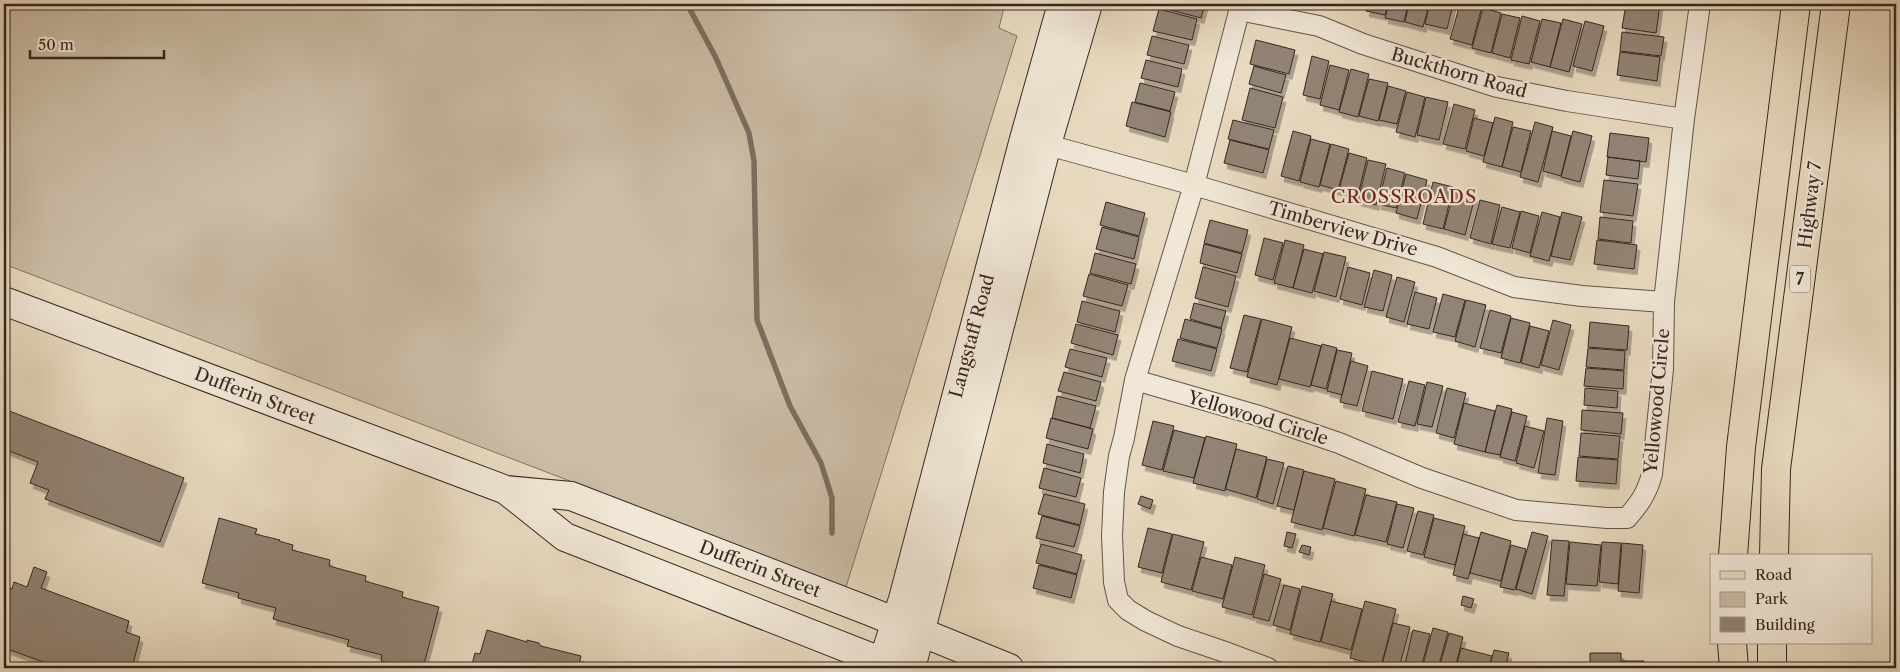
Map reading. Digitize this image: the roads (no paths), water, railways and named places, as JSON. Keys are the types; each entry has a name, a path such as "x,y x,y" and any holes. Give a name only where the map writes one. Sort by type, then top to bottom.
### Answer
{"main road":[{"name":"Langstaff Road","path":"911,668 1036,141 1062,4"},
{"name":"Langstaff Road","path":"887,666 896,623 1036,141 1088,4"},
{"name":"7","path":"1733,554 1741,447 1796,4"},
{"name":"Highway 7","path":"1774,554 1776,468 1836,4"},
{"name":"Dufferin Street","path":"4,301 506,490 571,496 1009,668"},
{"name":"Dufferin Street","path":"506,490 565,537 887,666"},
{"path":"1732,644 1734,668"},
{"path":"1772,644 1772,668"}],"street":[{"name":"Yellowood Circle","path":"1135,380 1256,415 1339,443 1422,478 1516,510 1626,518 1638,506 1648,490 1652,474 1663,368 1664,302 1684,119 1700,4"},
{"name":"Buckthorn Road","path":"1240,7 1319,26 1363,44 1497,87 1567,101 1684,119"},
{"path":"1240,7 1194,185 1135,380 1119,456 1114,492 1112,536 1114,582 1118,600 1128,610 1146,622 1178,636 1228,652 1268,668"},
{"name":"Timberview Drive","path":"1036,141 1194,185 1437,257 1514,287 1582,296 1664,302"}],"waterway":[{"path":"687,4 716,58 749,133 754,161 757,320 790,406 821,463 832,498 832,533"}],"district":[{"name":"CROSSROADS","path":"1404,196"}]}
